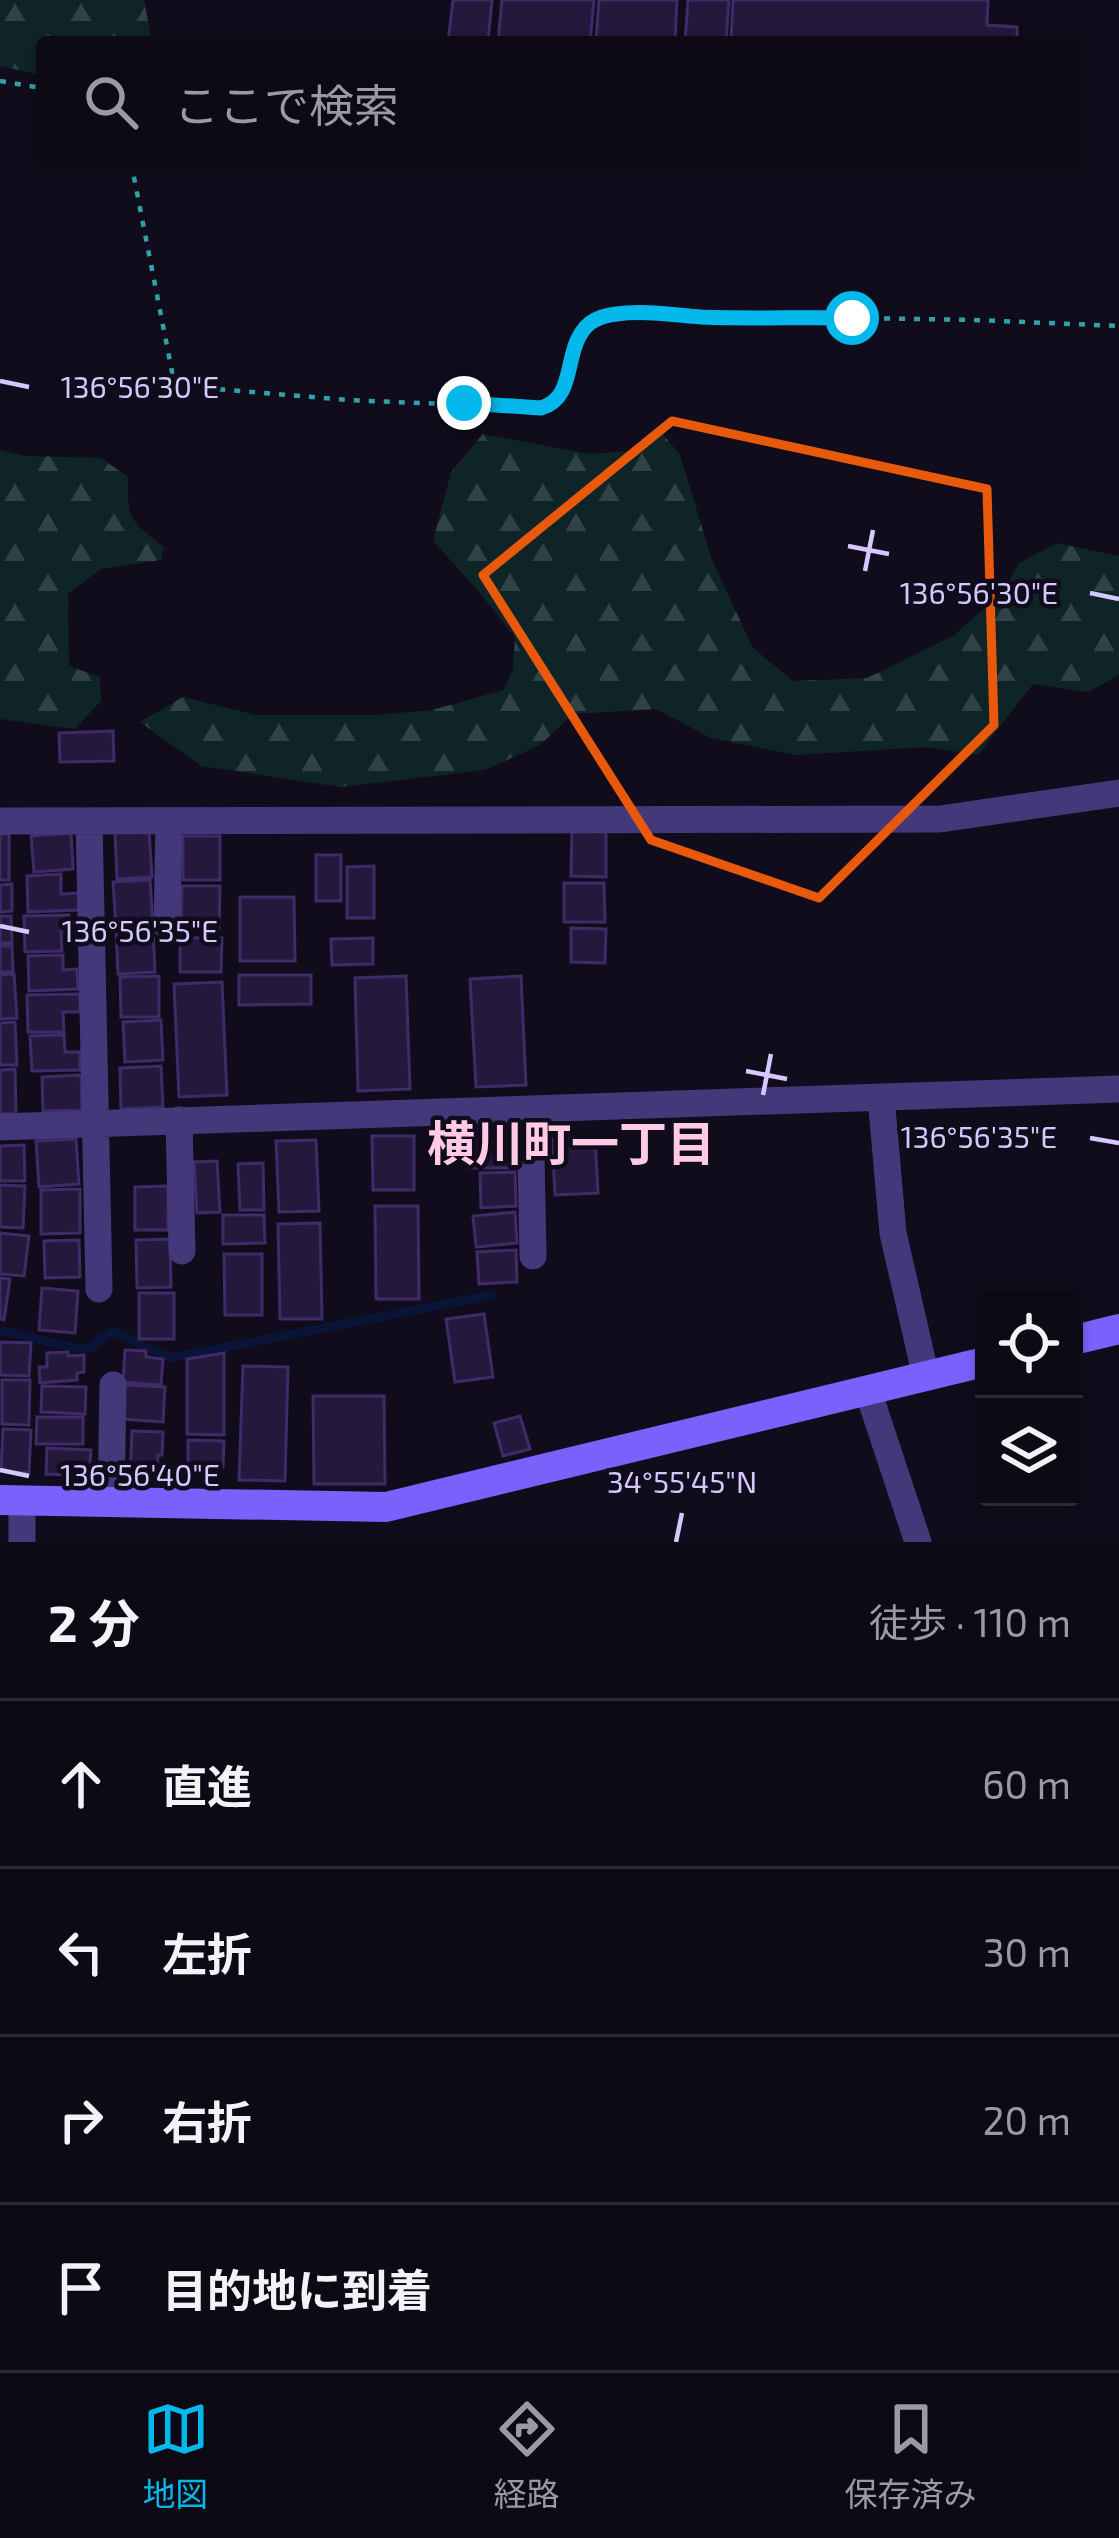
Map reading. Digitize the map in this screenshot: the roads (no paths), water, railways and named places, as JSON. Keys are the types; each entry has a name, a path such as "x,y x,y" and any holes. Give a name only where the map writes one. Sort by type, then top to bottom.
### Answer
{"street":[{"path":"0,820 940,819 1119,793"},
{"path":"89,821 99,1288"},
{"path":"167,926 169,822"},
{"path":"0,1127 1119,1089"},
{"path":"881,1096 893,1233 926,1377"},
{"path":"530,1108 533,1256"},
{"path":"179,1120 182,1251"},
{"path":"1083,1338 1119,1329"},
{"path":"22,1542 11,1500 386,1508 975,1364"},
{"path":"111,1502 113,1385"},
{"path":"868,1391 918,1542"}],"waterway":[{"path":"0,1330 74,1348 89,1348 113,1331 171,1358 492,1295"}],"district":[{"name":"横川町一丁目","path":"571,1142"}]}
